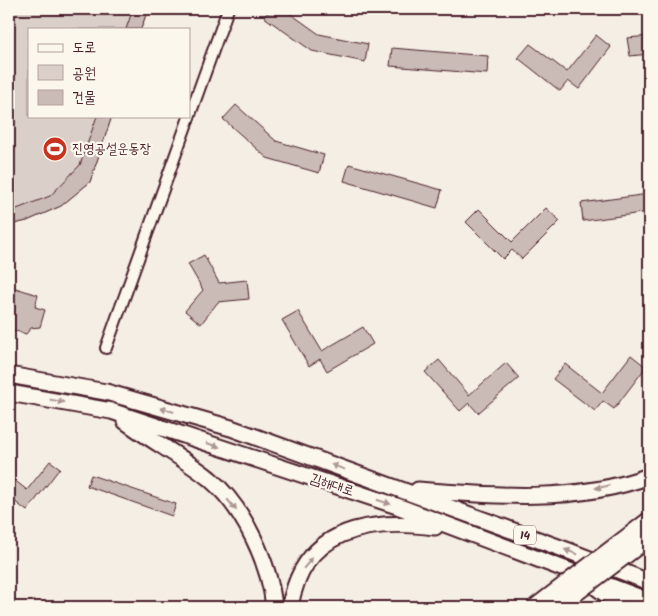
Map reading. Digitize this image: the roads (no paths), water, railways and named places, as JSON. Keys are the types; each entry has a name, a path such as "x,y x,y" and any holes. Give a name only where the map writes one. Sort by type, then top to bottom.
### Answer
{"main road":[{"name":"김해대로","path":"9,375 106,392 231,428 569,550 649,582"},
{"name":"김해대로","path":"9,392 111,411 397,506 649,600"},
{"path":"111,411 211,480 240,514 267,572 274,607"},
{"path":"400,489 498,496 551,495 600,488 649,476"},
{"path":"535,607 649,520"},
{"path":"290,607 293,590 302,570 321,547 343,533 377,524 415,524 458,530"},
{"path":"558,607 649,538"},
{"path":"565,568 624,607"}],"street":[{"path":"190,115 228,9"},
{"path":"106,348 189,118"}],"place":[{"name":"진영공설운동장","path":"55,149"}]}
